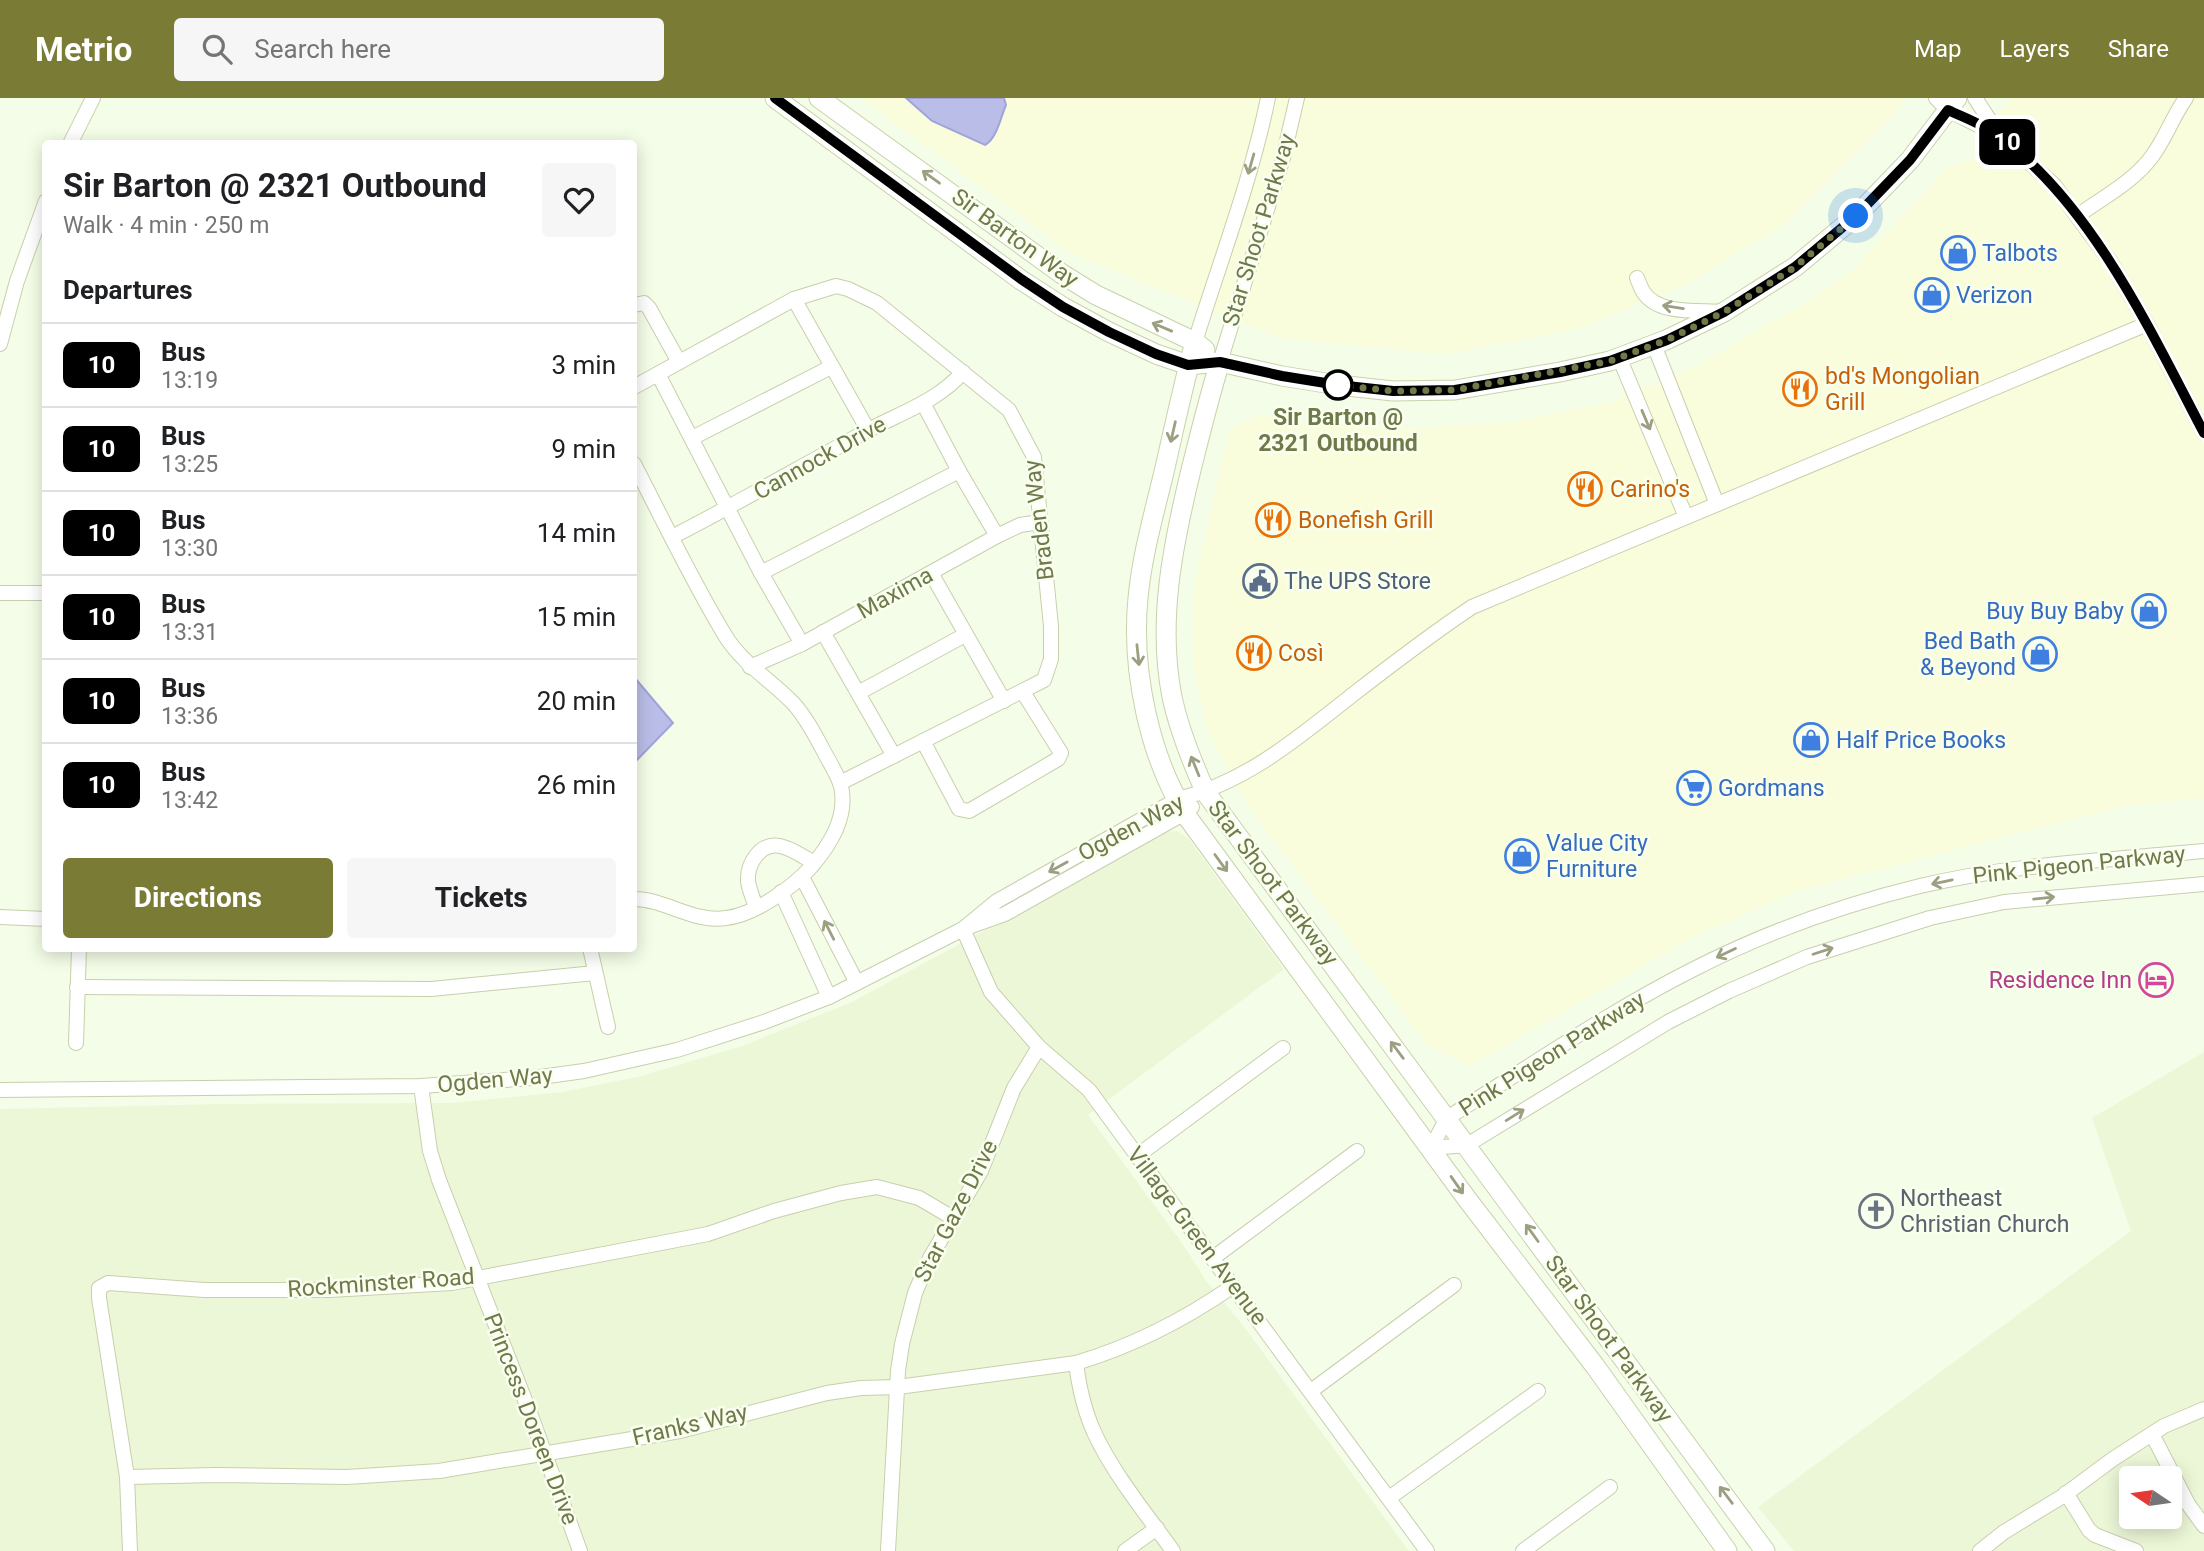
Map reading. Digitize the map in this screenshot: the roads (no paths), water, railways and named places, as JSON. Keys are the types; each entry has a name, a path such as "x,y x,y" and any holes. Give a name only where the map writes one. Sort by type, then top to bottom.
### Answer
{"street":[{"path":"72,140 93,98"},
{"name":"Sir Barton Way","path":"775,98 940,222 1063,307 1156,354 1188,365 1220,362 1282,376 1393,391 1455,390 1560,372 1619,358 1654,345 1724,312 1795,267 1856,216 1910,160 1947,102"},
{"path":"803,118 819,98"},
{"name":"Sir Barton Way","path":"819,98 1062,274 1096,295 1195,342 1220,362"},
{"name":"Star Shoot Parkway","path":"1268,98 1263,126 1188,365 1142,568 1136,622 1137,646 1145,705 1153,738 1181,806 1467,1199 1595,1366 1727,1551"},
{"name":"Star Shoot Parkway","path":"1297,98 1283,158 1209,396 1178,521 1168,592 1167,629 1172,697 1194,766 1206,793 1225,821 1765,1551"},
{"path":"1975,98 2000,136"},
{"path":"2077,216 2143,167 2154,154 2186,98"},
{"path":"1947,102 2000,136 2054,185 2110,261 2147,324 2204,433"},
{"path":"0,344 17,281 42,212"},
{"path":"1637,278 1645,294 1669,308 1724,312"},
{"name":"Braden Way","path":"637,385 794,299 836,286 877,303 1009,410 1034,457 1051,626 1051,659 1044,680 840,783"},
{"path":"794,299 868,430"},
{"path":"637,304 644,303 649,308 678,362"},
{"name":"Ogden Way","path":"0,1090 421,1086 533,1078 615,1065 709,1041 857,984 963,929 997,901 1261,764 1426,637 1472,607 2147,324"},
{"path":"1654,345 1717,504"},
{"path":"1619,358 1686,517"},
{"path":"692,438 831,367"},
{"name":"Cannock Drive","path":"672,537 923,403 951,386 963,372"},
{"path":"658,374 761,573 802,644"},
{"path":"923,403 997,536"},
{"path":"637,470 726,636 750,667 776,686 796,706 840,783 842,796 838,825 827,849 802,877 756,908 728,918 710,919 637,900"},
{"path":"761,573 959,471"},
{"name":"Maxima","path":"750,667 802,644 997,536 1020,525 1041,522"},
{"path":"931,573 1004,701"},
{"path":"0,593 42,593"},
{"path":"823,632 894,756"},
{"path":"858,693 965,635"},
{"path":"923,741 959,809 969,811 1058,759 1061,753 1023,692"},
{"path":"756,908 748,881 751,862 762,850 771,845 782,846 814,863"},
{"name":"Pink Pigeon Parkway","path":"1431,1148 1447,1118 1644,996 1734,950 1798,924 1920,886 1975,875 2204,851"},
{"path":"802,877 857,984"},
{"name":"Pink Pigeon Parkway","path":"1431,1148 1467,1145 1668,1022 1739,986 1807,957 1930,918 2004,902 2204,884"},
{"path":"781,892 829,997"},
{"path":"0,917 42,919"},
{"name":"Village Green Avenue","path":"963,929 991,992 1039,1047 1089,1090 1427,1551"},
{"path":"76,1043 79,952"},
{"path":"591,952 608,1027"},
{"path":"76,986 431,989 595,973"},
{"name":"Star Gaze Drive","path":"888,1551 902,1344 915,1293 930,1258 981,1171 1014,1088 1039,1047"},
{"path":"1137,1156 1283,1048"},
{"name":"Princess Doreen Drive","path":"421,1086 430,1152 580,1551"},
{"path":"1213,1258 1357,1151"},
{"name":"Rockminster Road","path":"130,1551 127,1477 99,1288 108,1283 204,1290 330,1290 452,1283 708,1234 774,1211 877,1187 919,1199 953,1218"},
{"path":"1311,1391 1454,1285"},
{"name":"Franks Way","path":"127,1477 347,1477 439,1471 680,1431 827,1393 861,1388 898,1387 1076,1363 1114,1351 1166,1328 1199,1310 1233,1286"},
{"path":"1076,1363 1080,1390 1094,1433 1173,1551"},
{"path":"1389,1498 1538,1391"},
{"path":"1980,1551 2004,1532 2164,1426 2204,1409"},
{"path":"2152,1434 2188,1504 2204,1526"},
{"path":"1523,1551 1610,1487"},
{"path":"2066,1493 2095,1535 2136,1551"},
{"path":"1125,1551 1157,1528"}],"water":[{"path":"906,98 1004,98 1006,105 995,133 985,145 932,121"},
{"path":"637,681 673,723 637,760"}],"place":[{"name":"Talbots","path":"1958,253"},
{"name":"Verizon","path":"1932,295"},
{"name":"Sir Barton @ 2321 Outbound","path":"1338,385"},
{"name":"bd's Mongolian Grill","path":"1800,389"},
{"name":"Carino's","path":"1585,489"},
{"name":"Bonefish Grill","path":"1273,520"},
{"name":"The UPS Store","path":"1260,581"},
{"name":"Buy Buy Baby","path":"2149,611"},
{"name":"Così","path":"1254,653"},
{"name":"Bed Bath & Beyond","path":"2040,654"},
{"name":"Half Price Books","path":"1811,740"},
{"name":"Gordmans","path":"1694,788"},
{"name":"Value City Furniture","path":"1522,856"},
{"name":"Residence Inn","path":"2156,980"},
{"name":"Northeast Christian Church","path":"1876,1211"}]}
